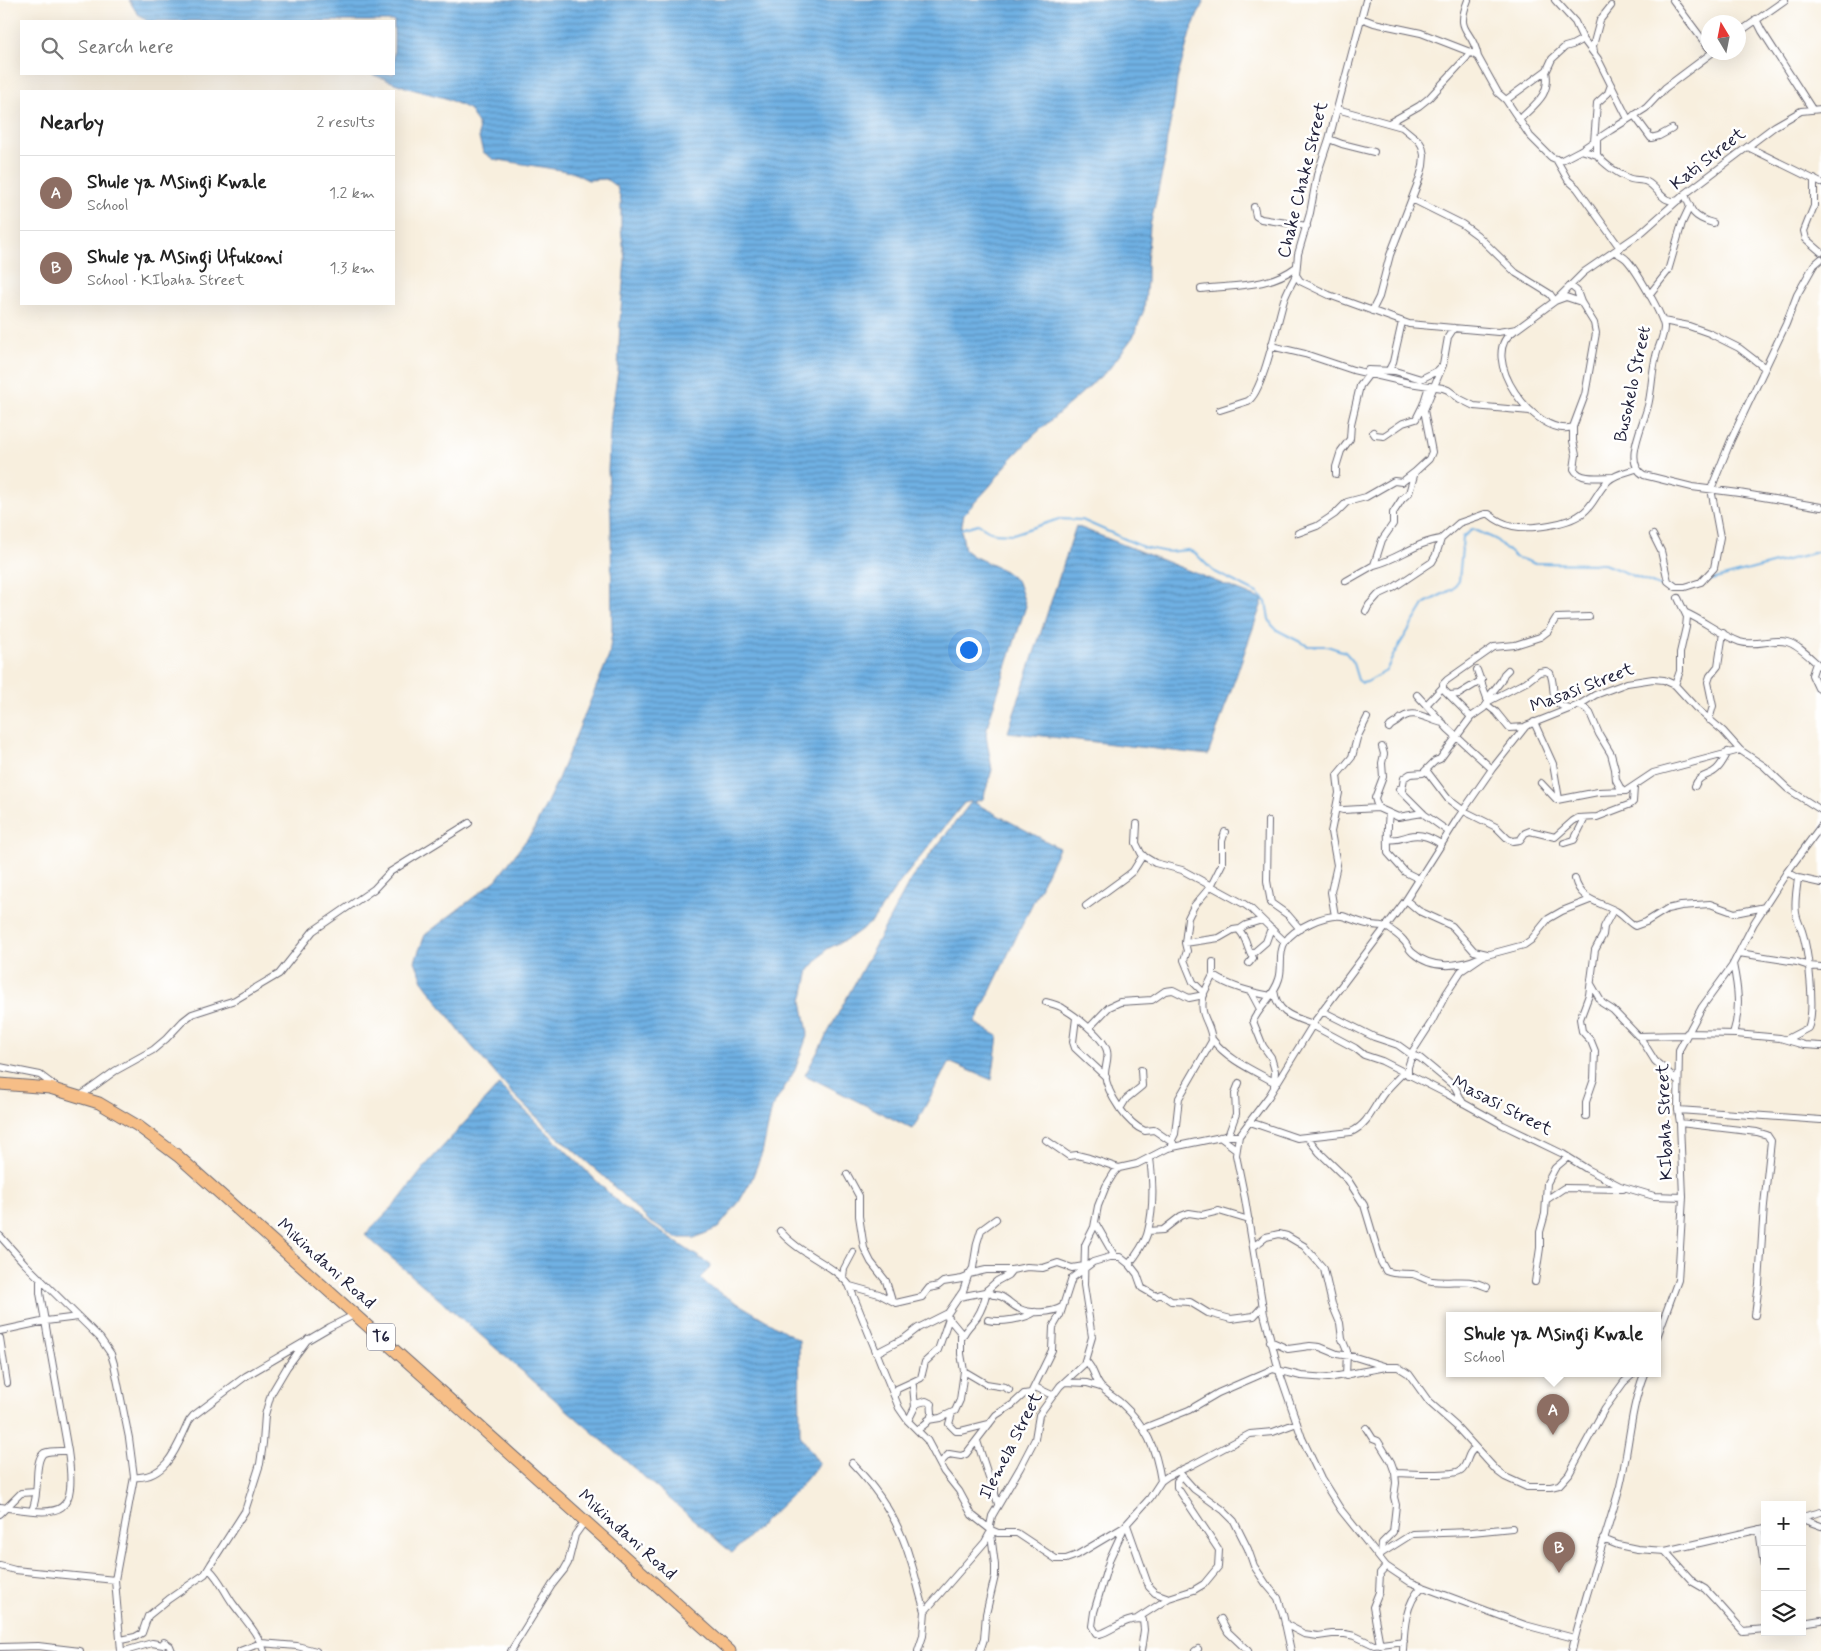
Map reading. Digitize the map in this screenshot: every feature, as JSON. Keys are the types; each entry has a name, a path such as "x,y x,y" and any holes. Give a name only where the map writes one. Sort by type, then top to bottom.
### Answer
{"highway":[{"name":"Mikindani Road","path":"0,1084 30,1085 61,1091 99,1103 138,1126 178,1156 730,1651"}],"street":[{"name":"Chake Chake Street","path":"1366,0 1329,139 1317,175 1307,226 1301,240 1296,275 1306,285 1402,322 1498,332 1517,329"},
{"name":"Busokelo Street","path":"1468,0 1462,13 1462,23 1474,42 1478,57 1498,93 1506,100 1530,136 1548,154 1556,159 1568,180 1577,188 1626,259 1663,321 1664,330 1654,362 1649,401 1634,454 1636,469 1644,475 1683,485 1821,508"},
{"path":"1555,0 1575,22 1583,39 1594,53 1631,117 1652,138 1672,129"},
{"path":"1673,0 1701,38"},
{"path":"1746,27 1785,0"},
{"path":"1594,53 1593,46 1600,20 1611,6"},
{"path":"1361,18 1374,23 1421,33 1470,52 1478,57"},
{"path":"1756,19 1812,109"},
{"path":"1506,100 1546,71 1552,59 1564,47 1583,39"},
{"path":"1390,123 1429,98 1470,52"},
{"path":"1556,159 1564,160 1582,150 1646,108 1665,88 1702,60"},
{"path":"1519,120 1546,92 1548,80 1546,71"},
{"path":"1597,155 1595,140 1596,102 1608,92 1611,85"},
{"name":"Kati Street","path":"1618,250 1686,194 1788,117 1801,111 1821,108"},
{"path":"1337,110 1402,127 1411,132 1422,146 1423,166 1390,254 1379,297 1372,311"},
{"path":"1329,139 1374,152"},
{"path":"1748,147 1821,183"},
{"path":"1582,150 1597,155 1609,167 1629,178 1647,181 1666,200 1674,201 1680,199"},
{"path":"1814,179 1814,206 1804,231 1806,239 1821,252"},
{"path":"1686,194 1694,214 1713,223"},
{"path":"1412,199 1462,224 1477,235 1516,273 1550,294 1555,300"},
{"path":"1649,295 1668,271 1682,223 1690,206"},
{"path":"1254,207 1256,216 1261,220 1307,226"},
{"path":"1573,427 1567,429 1554,426 1530,411 1512,388 1504,370 1502,344 1510,333 1555,300 1584,272 1618,250"},
{"path":"1653,535 1661,551 1668,582 1676,587 1701,582 1714,568 1720,537 1711,489 1730,440 1786,324 1797,294 1814,265 1821,259"},
{"path":"1201,289 1245,286 1264,282 1286,274 1296,267"},
{"path":"1220,410 1252,399 1267,363 1284,299 1296,275"},
{"path":"1571,286 1577,291 1594,323 1596,337 1585,395 1573,427 1576,455 1574,469 1576,472 1589,477 1614,477"},
{"path":"1555,300 1566,297 1582,302"},
{"path":"1663,321 1689,326 1709,333 1739,348 1765,368"},
{"path":"1389,370 1393,362 1402,322"},
{"path":"1436,327 1447,343"},
{"path":"1373,432 1375,435 1384,436 1403,423 1416,419 1424,408 1432,386 1443,365 1448,337 1454,328"},
{"path":"1271,346 1305,354 1358,371 1447,389 1454,396 1474,406 1530,411"},
{"path":"1358,371 1389,370 1421,379 1437,371 1443,365"},
{"path":"1336,474 1336,467 1342,451 1350,439 1351,424 1360,386 1370,373"},
{"path":"1298,532 1307,530 1326,520 1347,502 1366,497 1394,480 1402,482 1430,459 1432,452 1424,408"},
{"path":"1346,581 1374,565 1388,561 1417,546 1441,539 1459,522 1485,514 1489,514 1494,520 1521,527 1551,524 1572,519 1589,508 1608,481 1636,469"},
{"path":"1374,565 1382,540 1393,524 1393,513 1402,499 1409,493 1415,472"},
{"path":"1366,611 1368,605 1378,595 1393,588 1432,562 1441,539"},
{"path":"1675,686 1680,671 1680,653 1686,627 1686,613 1678,598"},
{"path":"1686,613 1737,640 1748,643 1787,642 1819,665 1812,675 1818,688 1821,690"},
{"path":"1420,714 1448,680 1494,647 1515,645 1540,637 1548,631 1556,618 1589,617"},
{"path":"1709,720 1713,706 1708,682 1718,666 1723,633"},
{"path":"1477,670 1488,702 1509,729 1525,727"},
{"path":"1488,702 1508,670"},
{"path":"1449,832 1423,813 1400,789 1407,775 1423,773 1435,761 1440,759 1471,717 1488,702 1526,682 1539,672 1546,671 1551,675 1552,688 1557,702 1560,706 1570,708"},
{"name":"Masasi Street","path":"1239,1136 1322,1011 1406,900 1492,769 1525,727 1579,706 1595,695 1627,683 1653,679 1664,680 1675,686 1709,720 1723,731 1740,750 1764,766 1788,789 1821,810"},
{"path":"1450,695 1459,694 1482,680"},
{"path":"1443,687 1471,717"},
{"path":"1417,695 1456,737 1492,769"},
{"path":"1579,706 1585,708 1590,713 1599,734 1611,754 1616,780 1622,791"},
{"path":"1388,728 1402,716 1414,714 1420,714 1443,724"},
{"path":"1335,916 1331,892 1337,865 1330,832 1339,793 1338,773 1352,758 1357,738 1367,718"},
{"path":"1534,722 1553,764 1559,800"},
{"path":"1378,808 1375,798 1383,777 1382,764 1384,754 1382,748"},
{"path":"1541,783 1559,800 1598,792 1622,791 1634,787 1653,773 1740,750"},
{"path":"1695,786 1701,777 1712,773 1719,767 1728,752"},
{"path":"1426,770 1446,797 1464,811 1496,827 1504,837 1513,841 1520,840 1525,833 1530,832 1555,837 1573,821 1597,817 1630,804 1633,802 1634,787"},
{"path":"1336,808 1343,810 1378,808 1389,814 1402,817 1423,813"},
{"path":"1389,814 1387,830 1389,856 1406,872 1419,879"},
{"path":"1564,843 1574,840 1585,818"},
{"path":"1268,821 1267,881 1271,903 1288,915 1300,929"},
{"path":"79,1097 115,1071 152,1050 166,1039 183,1020 192,1014 235,1000 279,974 313,931 374,890 390,872 469,823"},
{"path":"1137,824 1136,843 1143,856 1154,863 1182,870 1244,904 1285,942"},
{"name":"KIbaha Street","path":"1661,1326 1678,1280 1683,1197 1677,1080 1679,1050 1702,1007 1733,964 1754,923 1787,872 1821,826"},
{"path":"1204,994 1193,982 1184,960 1187,951 1185,943 1188,918 1194,906 1210,886 1223,860 1222,841 1225,832"},
{"path":"1388,840 1399,840 1418,835 1428,837 1441,844"},
{"path":"1086,906 1128,876 1143,856"},
{"path":"1787,872 1798,878 1821,884"},
{"path":"1787,1039 1802,1032 1810,1024 1811,992 1809,966 1802,931 1796,913 1798,878"},
{"path":"1575,879 1581,893 1590,900 1614,910 1636,926 1667,909 1681,906 1710,904 1734,913 1766,907"},
{"path":"1406,900 1419,911 1452,926 1474,951 1488,955"},
{"path":"1213,962 1213,975 1204,994 1201,1008 1212,1039 1222,1052 1274,1084 1275,1071 1271,1057 1263,1046 1252,1022 1272,993 1280,977 1282,952 1285,942 1300,929 1319,920 1343,916 1385,927 1399,936 1413,954 1443,966 1469,963 1488,955 1524,945 1531,940 1548,919 1562,911 1590,900"},
{"path":"1586,1116 1586,1102 1594,1079 1595,1051 1591,1041 1582,1031 1580,1019 1589,995 1595,950 1603,934 1604,927 1614,910"},
{"path":"1185,943 1217,938 1262,920"},
{"path":"1251,955 1266,942 1271,928"},
{"path":"1239,930 1247,939 1248,949 1253,959 1249,963"},
{"path":"1739,953 1821,967"},
{"path":"1250,1122 1286,1136 1298,1138 1356,1130 1368,1118 1384,1092 1406,1072 1411,1054 1461,971 1481,958"},
{"path":"1733,964 1739,1000 1738,1018 1733,1034"},
{"path":"1213,975 1223,982 1251,992 1272,993"},
{"path":"1591,983 1602,1003 1613,1010 1634,1034 1640,1037 1733,1034 1787,1039 1804,1045 1821,1046"},
{"path":"1088,1028 1109,1008 1120,1002 1152,1000 1165,991 1174,990 1189,998 1204,994"},
{"path":"1251,992 1260,1009"},
{"name":"Masasi Street","path":"1272,993 1281,1009 1294,1017 1313,1024 1364,1055 1406,1072 1626,1189 1654,1196 1683,1197"},
{"path":"1046,1002 1064,1008 1098,1035 1108,1052 1106,1077 1108,1085 1120,1108 1130,1121 1145,1131 1154,1130 1174,1144"},
{"path":"1322,1011 1374,1037 1398,1045 1420,1058 1455,1086 1463,1103"},
{"path":"1076,1018 1073,1042 1075,1048 1106,1077"},
{"path":"1640,1037 1655,1061 1677,1080"},
{"path":"1174,1144 1180,1098 1184,1087 1207,1052 1212,1039"},
{"path":"0,1066 40,1075 61,1091"},
{"path":"1120,1108 1126,1099 1143,1085 1141,1070"},
{"path":"1228,1136 1236,1114 1235,1093 1239,1083"},
{"path":"1678,1110 1821,1120"},
{"path":"1680,1123 1757,1132 1768,1136 1771,1141 1755,1315"},
{"path":"1046,1140 1069,1156 1088,1158 1119,1168 1137,1164 1174,1144 1239,1136 1236,1160 1270,1341 1297,1423 1321,1478 1351,1524 1380,1555 1386,1566 1410,1582 1525,1625 1574,1638"},
{"path":"1220,1137 1236,1149"},
{"path":"1308,1138 1319,1152 1348,1180 1364,1205 1381,1262 1386,1271 1446,1282 1470,1281 1487,1287"},
{"path":"1536,1282 1546,1186 1555,1168 1568,1157"},
{"path":"1129,1264 1139,1248 1144,1244 1148,1231 1152,1183 1150,1158"},
{"path":"1119,1168 1104,1189 1098,1206 1096,1224 1085,1245 1085,1299 1092,1337 1086,1361 1093,1368 1102,1387 1124,1406 1144,1428 1151,1441 1161,1480"},
{"path":"847,1174 859,1196 858,1216 864,1248 871,1262 886,1281 892,1301"},
{"path":"1546,1200 1564,1188 1626,1189"},
{"path":"1148,1231 1163,1230 1181,1216 1189,1213 1202,1215 1219,1210 1248,1220"},
{"path":"894,1397 897,1389 921,1378 925,1362 938,1350 947,1317 963,1291 973,1266 979,1234 981,1230 996,1219"},
{"path":"1096,1224 1115,1257"},
{"path":"780,1232 791,1244 843,1277 850,1286 894,1397 908,1421 927,1440 944,1472 959,1491 972,1515 991,1531 1017,1534 1056,1559 1077,1555 1126,1526"},
{"path":"1253,1247 1266,1236 1279,1234 1287,1236 1304,1246 1320,1265 1327,1276 1332,1304 1340,1323 1340,1333 1347,1355 1346,1376"},
{"path":"0,1236 100,1338 111,1354 114,1364 130,1445 134,1477 115,1580 121,1651"},
{"path":"843,1277 844,1269 853,1252"},
{"path":"940,1463 950,1454 961,1456 966,1454 999,1412 1012,1405 1024,1394 1031,1393 1052,1350 1053,1327 1060,1315 1070,1282 1084,1268 1096,1261 1120,1257 1137,1274 1142,1288 1148,1292 1156,1296 1161,1294 1171,1301 1190,1302 1216,1316 1231,1319 1251,1317 1257,1314 1263,1306"},
{"path":"850,1286 879,1294 896,1303 921,1297 932,1286 937,1287 943,1282 962,1279 976,1271 1012,1270 1028,1267 1043,1268 1058,1262 1072,1268 1084,1268"},
{"path":"959,1297 987,1290 1012,1270"},
{"path":"3,1507 32,1511 55,1511 62,1508 65,1504 71,1484 68,1452 40,1293 40,1278"},
{"path":"987,1290 993,1295 999,1295 1019,1309 1035,1312 1054,1311 1062,1307"},
{"path":"962,1339 965,1330 984,1305 987,1290"},
{"path":"988,1320 996,1322 1022,1318 1035,1312"},
{"path":"134,1477 149,1475 162,1467 174,1451 189,1420 246,1376 308,1339 356,1314"},
{"path":"0,1331 46,1321 78,1317"},
{"path":"876,1353 905,1338 918,1328 947,1317"},
{"path":"928,1420 952,1413 956,1410 960,1400 964,1370 961,1354 961,1331 947,1317"},
{"path":"0,1338 6,1382"},
{"path":"121,1640 135,1637 142,1633 148,1616 205,1574 209,1569 245,1511 260,1464 265,1414 271,1394 287,1367 308,1339"},
{"path":"1270,1341 1288,1348 1316,1346 1337,1354 1347,1355 1386,1367"},
{"name":"Ilemela Street","path":"925,1611 985,1542 991,1531 991,1519 998,1504 1035,1439 1038,1417 1052,1395 1086,1361"},
{"path":"1144,1428 1189,1410 1206,1399 1272,1369 1328,1378 1386,1367 1398,1367 1406,1371 1429,1402 1456,1426 1497,1471 1520,1484 1540,1488 1559,1485 1569,1474 1605,1408 1630,1377"},
{"path":"964,1370 986,1384 1005,1387 1009,1390"},
{"path":"1572,1651 1574,1638 1621,1479 1633,1413 1643,1377"},
{"path":"1065,1382 1087,1383 1102,1387"},
{"path":"908,1421 915,1404 913,1386"},
{"path":"1035,1387 1052,1395"},
{"path":"915,1404 926,1401 931,1403 932,1414 926,1424 917,1430"},
{"path":"952,1413 949,1424 956,1431 989,1424"},
{"path":"1180,1474 1177,1487 1220,1550 1218,1567 1214,1575 1194,1590 1169,1598 1138,1618 1127,1621 1100,1634 1096,1633 1092,1626 1094,1612 1106,1570 1126,1526 1150,1498 1161,1480 1180,1474 1250,1434 1273,1432 1297,1423"},
{"path":"1366,1428 1373,1439 1378,1441 1391,1462 1395,1473 1394,1498 1396,1505 1393,1532 1382,1543 1380,1555"},
{"path":"977,1441 989,1478 995,1486 994,1494 998,1504"},
{"path":"1395,1473 1440,1474 1458,1472 1464,1467 1470,1452 1476,1448"},
{"path":"32,1511 36,1492 36,1476 42,1455 52,1451 68,1452"},
{"path":"852,1463 875,1488 896,1521 910,1557 925,1611 923,1636 918,1651"},
{"path":"1180,1474 1194,1489 1223,1510 1234,1521 1248,1548 1254,1566 1278,1598 1291,1651"},
{"path":"0,1514 3,1507 21,1493 36,1492"},
{"path":"1806,1517 1821,1512"},
{"path":"1806,1520 1821,1526"},
{"path":"512,1651 552,1585 568,1563 576,1534 585,1521"},
{"path":"1126,1526 1149,1587 1155,1593 1169,1598"},
{"path":"1380,1555 1412,1534 1472,1532 1512,1528"},
{"path":"1604,1539 1618,1545 1637,1549 1665,1551 1761,1528"},
{"path":"980,1651 984,1639 986,1614 995,1576 991,1531"},
{"path":"1665,1551 1694,1582 1705,1589 1743,1631 1761,1629"},
{"path":"0,1566 15,1570 115,1580"},
{"path":"1380,1645 1373,1607 1379,1592 1380,1573 1386,1566"},
{"path":"209,1569 250,1625 264,1651"},
{"path":"1403,1651 1408,1611 1414,1596 1422,1587"},
{"path":"1138,1618 1144,1624 1141,1651"},
{"path":"1221,1619 1228,1632 1248,1651"},
{"path":"1806,1622 1821,1620"},
{"path":"1285,1624 1304,1634 1318,1636 1345,1634 1354,1636 1372,1645 1404,1641"},
{"path":"125,1651 152,1643 162,1645 164,1642 170,1646 172,1651"},
{"path":"240,1651 261,1643 297,1646 316,1651"},
{"path":"0,1647 38,1646 80,1651"}],"water":[{"path":"129,0 1204,0 1190,33 1177,80 1164,164 1150,226 1144,310 1133,337 1109,369 1034,435 1011,459 990,486 964,514 961,529 965,550 973,556 1005,571 1018,582 1026,606 988,723 986,735 992,770 983,799 973,802 1059,848 975,1023 998,1036 992,1080 949,1062 913,1129 805,1075 911,879 972,801 964,803 897,886 872,922 851,937 827,949 809,970 802,1001 808,1033 795,1070 772,1108 762,1153 751,1181 739,1202 718,1228 694,1238 676,1238 649,1221 511,1092 463,1036 424,983 415,961 425,935 496,880 533,831 555,786 609,656 612,632 611,518 608,470 611,415 618,371 625,259 621,229 621,200 617,187 606,179 588,180 572,172 493,159 483,152 478,124 469,109 445,98 408,88 374,75 395,75 395,20 146,20 137,13"},
{"path":"1076,526 1263,600 1208,755 1008,732"},
{"path":"499,1085 622,1206 712,1266 700,1278 707,1285 799,1340 800,1435 819,1464 798,1489 732,1553 365,1235 399,1200 426,1165"}],"waterway":[{"path":"961,529 978,524 993,533 1013,534 1059,519 1082,520 1143,547 1167,552 1188,550 1195,553 1213,571 1257,593 1266,602 1269,619 1277,630 1308,646 1327,646 1345,652 1352,660 1358,680 1362,683 1386,671 1394,654 1425,603 1453,589 1459,581 1463,537 1473,529 1495,539 1515,557 1533,563 1604,564 1664,588 1672,588"},
{"path":"1704,582 1821,551"}],"place":[{"name":"Shule ya Msingi Kwale","path":"1553,1435"},
{"name":"Shule ya Msingi Ufukoni","path":"1559,1573"}]}
